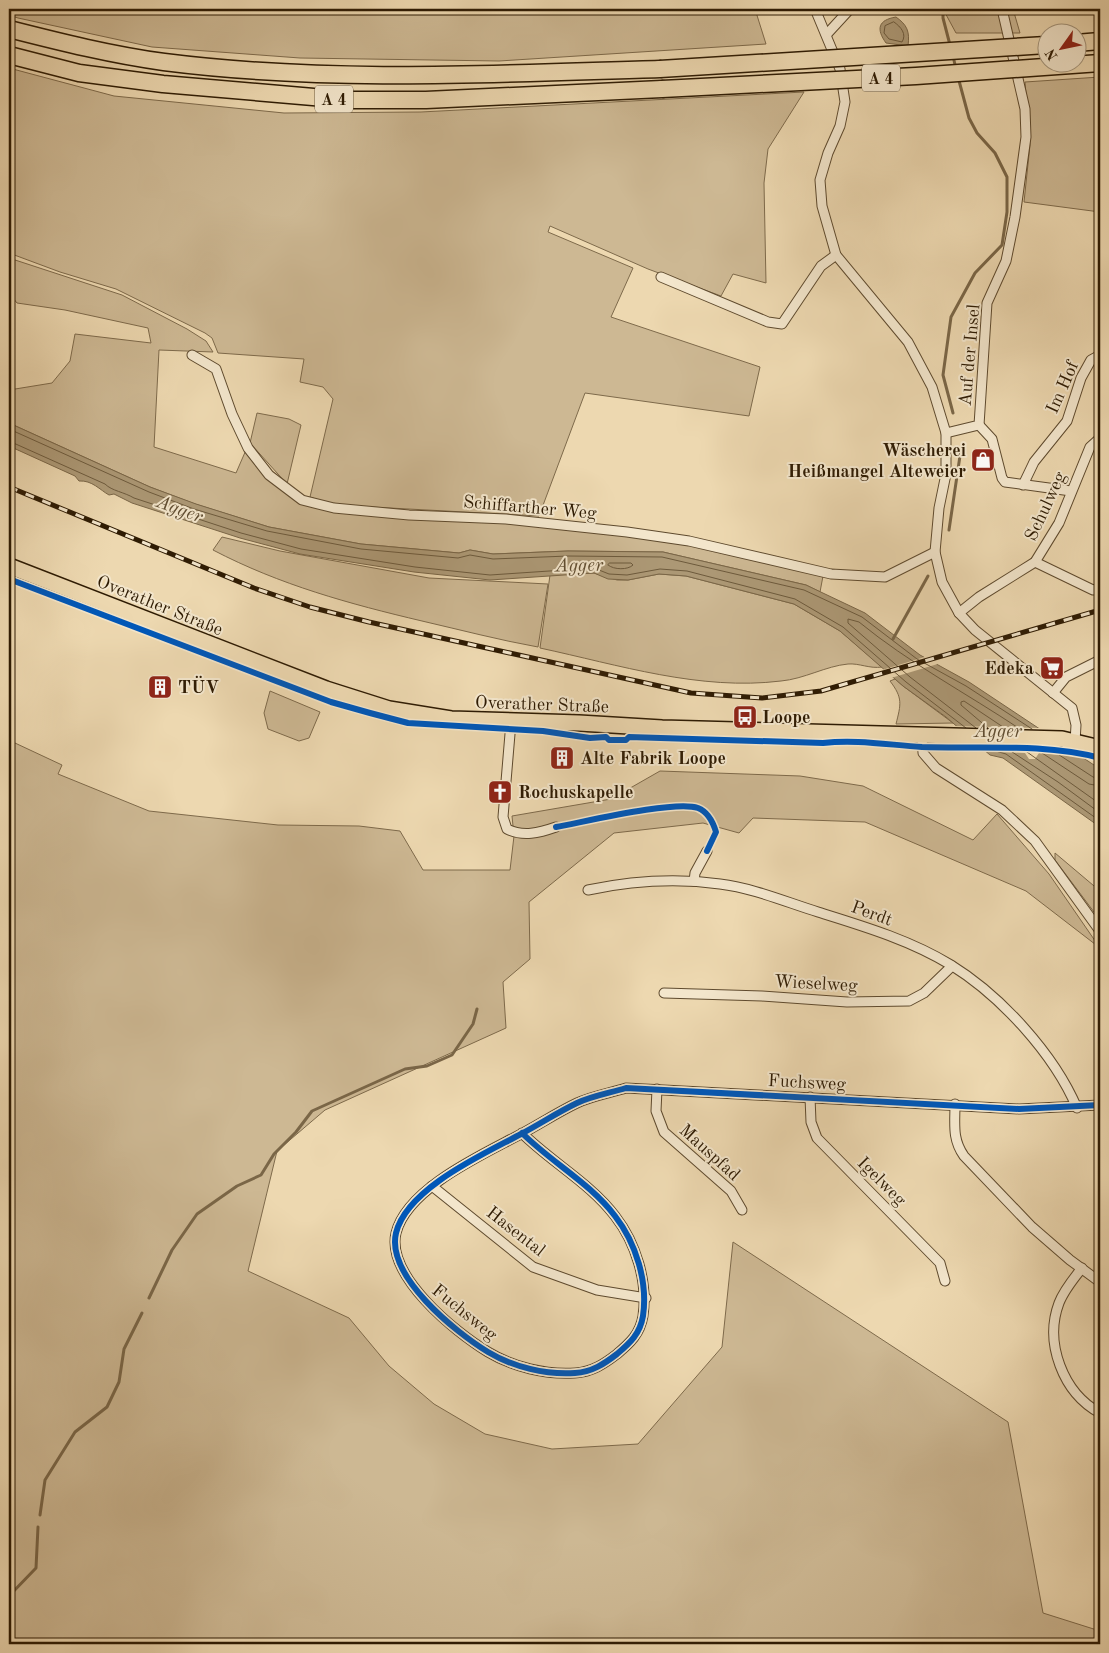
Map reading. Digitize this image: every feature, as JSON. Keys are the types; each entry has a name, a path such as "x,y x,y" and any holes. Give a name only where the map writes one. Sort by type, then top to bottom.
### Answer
{"highway":[{"name":"A 4","path":"9,29 81,47 163,62 275,73 379,76 660,69 1036,46"},
{"path":"1086,42 1100,41"},
{"name":"A 4","path":"9,54 79,73 163,84 348,100 426,100 662,90 916,76 1100,63"}],"main road":[{"name":"Overather Straße","path":"9,566 260,665 380,706 451,719 887,733 1068,741 1100,748"}],"street":[{"path":"815,9 840,69 845,102 840,126 828,153 820,180 822,206 836,255 908,342 932,387 946,433 946,474 938,515 935,552 942,582 959,613 975,630 1072,708 1076,725 1068,741"},
{"path":"827,34 850,9"},
{"name":"Auf der Insel","path":"946,433 980,425 988,302 1006,261 1015,217 1026,137 1025,109 1002,9"},
{"path":"661,277 768,322 782,324 821,266 836,255"},
{"name":"Schiffarther Weg","path":"192,355 216,369 232,414 248,448 269,475 302,500 334,508 409,515 506,519 627,532 688,541 805,570 850,576 884,577 935,552"},
{"name":"Im Hof","path":"1023,485 1034,462 1067,421 1081,378 1091,360 1100,355"},
{"path":"980,425 992,439 1002,478 1010,484 1072,491"},
{"name":"Schulweg","path":"959,613 978,597 1035,562 1059,523 1090,447 1100,438"},
{"path":"1035,562 1093,590 1100,589"},
{"path":"1053,693 1066,677 1100,660"},
{"path":"511,722 503,817 507,829 517,834 537,833 556,827"},
{"path":"922,736 923,753 936,768 1002,810 1035,841 1100,931"},
{"path":"694,881 695,872 707,851"},
{"name":"Perdt","path":"588,890 622,883 694,881 721,884 758,892 910,944 952,966 1000,1003 1037,1044 1069,1088 1078,1108"},
{"name":"Wieselweg","path":"664,993 762,996 847,1002 909,1001 924,993 952,966"},
{"name":"Fuchsweg","path":"522,1133 600,1199 616,1216 634,1249 646,1298 640,1328 633,1340 604,1364 589,1371 574,1373 541,1371 514,1364 488,1352 445,1319 415,1291 398,1264 396,1232 407,1211 432,1186 452,1171 578,1102 626,1088 1019,1108 1100,1106"},
{"name":"Mauspfad","path":"657,1089 656,1111 664,1132 732,1191 742,1210"},
{"name":"Igelweg","path":"810,1097 811,1122 817,1138 940,1263 945,1281"},
{"path":"955,1104 954,1136 957,1146 964,1156 1032,1227 1100,1282"},
{"name":"Hasental","path":"432,1186 533,1267 597,1290 646,1298"},
{"path":"1082,1268 1059,1303 1054,1326 1054,1342 1059,1362 1067,1379 1082,1400 1100,1413"}],"shaded area":[{"path":"9,9 755,9 766,44 499,61 300,58 152,47 18,18 9,15"},
{"path":"943,9 1013,9 1020,33 956,33"},
{"path":"9,68 114,96 284,113 421,112 804,92 768,149 764,183 766,283 733,274 721,296 648,269 550,226 548,232 633,268 611,317 760,367 749,416 585,393 539,516 334,505 310,497 333,399 323,387 300,382 304,359 218,353 212,338 205,333 116,289 60,272 9,253"},
{"path":"1100,77 1100,212 1024,202 1030,145 1025,82"},
{"path":"9,258 122,295 206,341 213,352 159,350 154,447 236,473 246,450 301,502 626,534 685,544 823,576 820,592 806,585 663,552 568,551 493,554 470,550 459,553 361,544 269,527 195,504 150,487 9,423 9,390 52,383 70,361 75,334 151,343 148,328 65,310 17,303 9,293"},
{"path":"257,413 289,419 301,425 287,484 250,443"},
{"path":"222,537 280,551 429,578 548,584 538,647 395,615 290,583 213,550"},
{"path":"594,573 617,580 628,580 659,574 686,576 794,604 840,631 882,667 848,664 831,667 790,680 751,683 720,682 660,675 540,648 550,575"},
{"path":"895,679 953,723 896,724 900,701 890,681"},
{"path":"270,691 320,712 309,738 299,741 268,729 264,713"},
{"path":"9,743 15,743 62,765 58,774 149,811 278,825 359,826 400,831 423,870 510,870 514,836 512,816 611,799 660,771 800,776 863,786 973,840 997,814 1049,874 1100,948 1026,891 865,822 753,818 739,833 703,823 614,833 529,902 530,959 503,982 506,1028 325,1110 277,1151 248,1271 349,1318 389,1366 434,1404 485,1434 552,1449 638,1444 722,1347 733,1242 1008,1422 1043,1613 1100,1631 1100,1644 9,1644"},
{"path":"1055,853 1100,891 1100,920 1055,860"}],"water":[{"path":"896,17 907,29 909,36 908,46 886,43 883,38 880,26 885,20"},
{"name":"Agger","path":"9,423 150,487 269,527 361,544 459,553 470,550 493,554 568,551 663,552 806,585 865,613 920,655 969,682 1100,769 1100,827 1003,758 990,755 946,717 903,686 840,631 794,604 686,576 659,574 628,580 608,579 594,573 490,580 414,572 300,554 240,538 132,503 114,494 109,495 92,484 79,481 75,476 9,446"}],"pier":[{"path":"928,656 941,663 891,678 882,670"},
{"path":"952,726 1043,728 1088,757 1039,753 1035,759 1029,759 1025,753 981,751"}],"waterway":[{"path":"943,9 943,18 950,45"},
{"path":"953,56 956,69"},
{"path":"953,413 943,375 951,317 975,273 1002,245 1007,212 1007,177 995,153 977,133 969,118 958,77"},
{"path":"949,530 961,449"},
{"path":"893,639 928,576"},
{"path":"149,1298 172,1250 197,1214 237,1186 261,1175 274,1154 296,1132 312,1111 405,1069 427,1066 452,1055 473,1024 477,1009"},
{"path":"40,1515 45,1480 75,1432 107,1407 119,1382 124,1349 142,1313"},
{"path":"9,1596 36,1568 38,1527"}],"railway":[{"path":"9,487 254,588 310,607 369,622 691,693 762,698 821,691 1100,610"}],"cycle path":[{"path":"9,579 331,702 408,723 543,731 590,738 606,737 609,740 626,740 629,737 823,743 860,742 922,747 1034,748 1079,753 1100,758"},
{"path":"556,827 650,809 686,806 698,808 710,818 716,832 707,851"},
{"path":"522,1133 533,1144 605,1204 629,1238 639,1263 644,1290 643,1316 640,1328 634,1338 617,1354 592,1369 575,1373 553,1373 519,1366 488,1352 458,1331 426,1301 412,1284 402,1267 396,1250 396,1233 403,1217 415,1201 449,1174 468,1162 577,1103 626,1088 1019,1109 1100,1105"}],"place":[{"name":"Wäscherei Heißmangel Alteweier","path":"983,460"},
{"name":"Edeka","path":"1052,668"},
{"name":"TÜV","path":"160,687"},
{"name":"Loope","path":"745,717"},
{"name":"Alte Fabrik Loope","path":"562,758"},
{"name":"Rochuskapelle","path":"500,792"}]}
